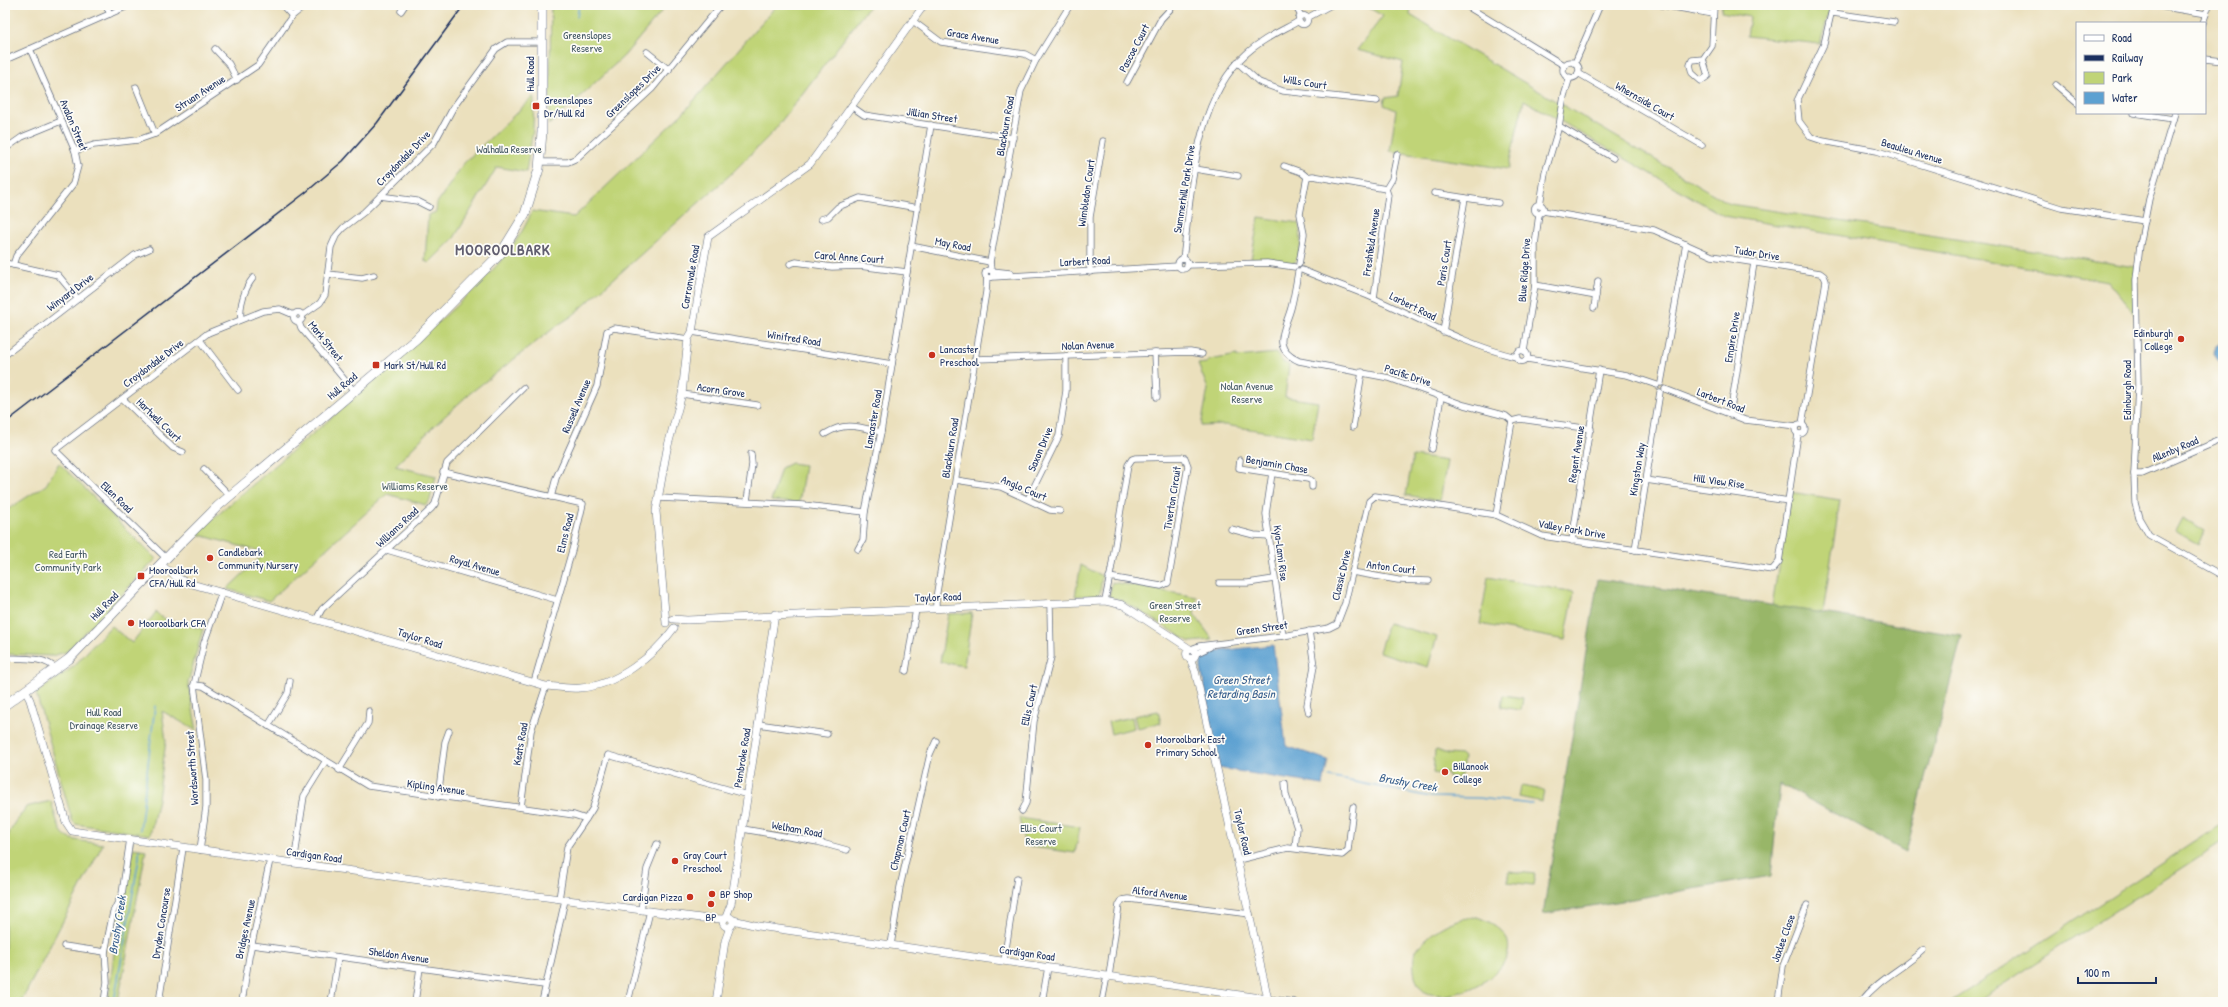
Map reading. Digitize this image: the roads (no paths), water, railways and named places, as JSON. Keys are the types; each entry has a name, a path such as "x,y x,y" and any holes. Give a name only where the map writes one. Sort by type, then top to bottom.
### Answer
{"main road":[{"name":"Hull Road","path":"5,704 75,654 163,561 230,496 416,339 501,253 525,214 535,188 540,162 542,5"}],"street":[{"path":"106,5 110,14"},
{"path":"5,60 130,5"},
{"path":"282,5 292,16"},
{"name":"Struan Avenue","path":"75,151 94,145 138,140 155,134 237,80 262,61 292,16 306,5"},
{"path":"401,11 405,5"},
{"name":"Greenslopes Drive","path":"540,162 568,162 577,158 652,89 721,5"},
{"name":"Carronvale Road","path":"671,622 656,522 667,449 682,394 688,339 692,332 708,237 810,164 924,5"},
{"name":"Blackburn Road","path":"936,608 936,598 990,274 990,262 1021,91 1036,60 1070,5"},
{"name":"Pascoe Court","path":"1127,82 1161,18 1174,5"},
{"path":"1295,5 1302,19"},
{"name":"Summerhill Park Drive","path":"1183,259 1195,169 1209,109 1220,84 1237,62 1255,46 1302,19 1331,5"},
{"path":"1465,5 1565,66"},
{"path":"1575,63 1600,5"},
{"path":"1662,5 1713,14"},
{"path":"1703,59 1712,46 1714,5"},
{"name":"Beaulieu Avenue","path":"1833,5 1833,13 1824,44 1803,86 1796,106 1799,121 1811,136 1823,141 1878,150 2061,208 2145,221"},
{"path":"2152,5 2206,14"},
{"path":"2203,22 2209,5"},
{"path":"1833,13 1894,22"},
{"name":"Grace Avenue","path":"913,21 941,42 1024,54 1036,60"},
{"name":"Croydondale Drive","path":"303,315 323,300 331,247 336,236 380,196 434,143 453,108 499,46 507,42 542,42"},
{"name":"Avalon Street","path":"13,265 16,256 73,184 78,166 75,151 30,49"},
{"path":"215,49 229,64 237,80"},
{"path":"647,52 669,70"},
{"path":"2206,59 2223,61"},
{"name":"Wills Court","path":"1237,62 1259,82 1283,91 1377,101"},
{"path":"1571,62 1575,63 1579,68 1578,73 1570,77 1564,73 1565,66 1571,62"},
{"name":"Whernside Court","path":"1578,73 1702,145"},
{"name":"Blue Ridge Drive","path":"1524,351 1535,285 1535,245 1545,173 1559,126 1564,96 1570,77"},
{"path":"2056,85 2076,102"},
{"path":"136,87 155,134"},
{"name":"Jillian Street","path":"851,106 864,115 1013,138"},
{"path":"2140,114 2173,119"},
{"name":"Edinburgh Road","path":"2175,114 2145,221 2136,280 2138,385 2134,474 2135,503 2139,518 2149,535 2223,576"},
{"path":"5,149 22,137 61,121"},
{"name":"Lancaster Road","path":"858,549 863,540 865,512 881,432 931,125"},
{"path":"1559,126 1613,158"},
{"name":"Wimbledon Court","path":"1090,272 1090,218 1103,141"},
{"name":"Freshfield Avenue","path":"1374,298 1388,195 1386,189 1392,179 1397,154"},
{"path":"1284,166 1301,172 1307,177 1313,176 1386,189"},
{"path":"1195,169 1238,176"},
{"path":"1298,268 1304,234 1300,214 1307,177"},
{"path":"1434,193 1498,203"},
{"path":"380,196 417,201 429,207"},
{"path":"822,219 828,217 838,207 860,198 918,208"},
{"name":"Paris Court","path":"1443,332 1465,198"},
{"name":"Tudor Drive","path":"1541,210 1654,230 1712,256 1820,273 1824,276 1826,281 1799,425"},
{"path":"1527,359 1527,354 1524,351 1519,352 1516,357 1521,362 1527,359 1627,375 1659,384 1665,389 1660,392 1656,389 1659,384 1686,244"},
{"name":"May Road","path":"911,246 990,262"},
{"name":"Winyard Drive","path":"5,355 135,255 149,249"},
{"path":"1183,259 1187,261 1188,265 1183,269 1178,266 1178,261 1183,259"},
{"name":"Carol Anne Court","path":"790,264 796,262 832,267 859,266 907,272"},
{"path":"5,263 58,275 78,298"},
{"name":"Larbert Road","path":"1188,265 1267,263 1298,268 1374,298 1443,332 1487,350 1516,357"},
{"name":"Empire Drive","path":"1730,415 1754,263"},
{"name":"Larbert Road","path":"990,274 1090,272 1178,266"},
{"name":"Pacific Drive","path":"1298,268 1291,310 1283,327 1281,340 1284,350 1290,357 1299,361 1390,378 1442,397 1506,416 1512,421"},
{"path":"328,274 362,278 374,275"},
{"path":"241,319 240,312 247,285 253,278"},
{"path":"1594,308 1598,281"},
{"path":"1535,285 1596,296"},
{"name":"Croydondale Drive","path":"55,450 208,333 241,319 274,309 294,315"},
{"path":"299,312 303,315 302,320 299,322 294,319 294,315 299,312"},
{"name":"Mark Street","path":"299,322 302,328 354,391"},
{"name":"Russell Avenue","path":"551,497 556,478 597,386 607,330 614,328 688,339"},
{"name":"Winifred Road","path":"692,332 892,364"},
{"path":"200,340 238,390"},
{"name":"Nolan Avenue","path":"975,359 1190,352 1202,354"},
{"path":"1155,353 1157,397"},
{"name":"Saxon Drive","path":"1028,499 1058,436 1066,391 1066,356"},
{"name":"Regent Avenue","path":"1572,541 1591,429 1599,370"},
{"path":"1353,428 1362,372"},
{"name":"Williams Road","path":"317,618 322,609 435,504 443,472 447,463 462,446 522,388"},
{"name":"Larbert Road","path":"1665,389 1745,420 1799,425"},
{"name":"Kingston Way","path":"1635,550 1660,392"},
{"name":"Acorn Grove","path":"682,394 757,406"},
{"path":"1432,449 1442,397"},
{"name":"Hartwell Court","path":"122,399 172,448 183,452"},
{"path":"1496,514 1512,421 1520,419 1591,429"},
{"path":"1789,501 1798,434 1795,430 1799,425 1804,426 1805,431 1798,434"},
{"path":"826,434 837,426 855,426 881,432"},
{"name":"Allenby Road","path":"2134,474 2142,474 2223,439"},
{"name":"Ellen Road","path":"55,450 163,561"},
{"path":"747,501 752,464 751,454"},
{"name":"Tiverton Circuit","path":"1105,601 1109,577 1129,462 1135,458 1185,458 1188,466 1168,583 1161,586 1109,577"},
{"name":"Benjamin Chase","path":"1240,460 1238,468 1308,479 1312,481 1312,487"},
{"path":"204,469 230,496"},
{"name":"Elms Road","path":"443,472 583,504 573,547 534,682"},
{"name":"Kya-Lami Rise","path":"1272,473 1266,507 1274,579 1283,636"},
{"name":"Anglo Court","path":"956,480 1001,487 1050,510 1060,511"},
{"name":"Hill View Rise","path":"1646,480 1789,501"},
{"name":"Valley Park Drive","path":"1369,501 1371,497 1379,496 1496,514 1542,536 1767,570 1777,567 1789,501"},
{"path":"659,498 747,501 865,512"},
{"name":"Classic Drive","path":"1309,631 1329,628 1340,620 1369,501"},
{"path":"1231,529 1254,535 1269,536"},
{"name":"Royal Avenue","path":"387,550 557,600"},
{"name":"Taylor Road","path":"163,561 174,576 185,582 317,618 546,686 581,688 600,683 621,674 638,663 656,649 667,637 671,622 775,614 1105,601 1123,605 1191,653 1250,914 1273,1000"},
{"name":"Anton Court","path":"1352,572 1398,580 1429,581"},
{"path":"1219,583 1248,583 1274,579"},
{"path":"194,685 204,643 222,592"},
{"name":"Ellis Court","path":"1022,810 1026,803 1034,721 1051,657 1050,604"},
{"path":"906,672 916,609"},
{"name":"Pembroke Road","path":"716,1002 775,614"},
{"path":"1309,631 1314,666 1307,705 1309,713"},
{"name":"Green Street","path":"1191,653 1199,646 1283,636 1309,631"},
{"path":"5,658 43,661 50,663 56,669"},
{"path":"268,726 288,693 290,681"},
{"name":"Kipling Avenue","path":"194,685 203,686 325,762 368,786 574,815 586,819"},
{"name":"Wordsworth Street","path":"194,685 206,780 206,806 200,850"},
{"name":"Keats Road","path":"521,807 531,731 546,686"},
{"name":"Cardigan Road","path":"25,690 30,700 68,827 79,832 183,848 701,918 1294,1002"},
{"path":"339,770 368,723 369,711"},
{"path":"758,724 827,734"},
{"path":"438,797 445,742 449,731"},
{"name":"Chapman Court","path":"891,945 900,887 930,754 936,741"},
{"path":"542,1002 544,985 562,899 567,847 593,808 608,755 748,795"},
{"path":"294,863 304,796 325,762"},
{"path":"1285,783 1286,795 1298,828 1295,848"},
{"path":"1238,860 1295,848 1342,856 1346,854 1348,850 1353,807"},
{"name":"Welham Road","path":"743,829 818,842 847,850"},
{"path":"104,1002 107,982 105,952 113,912 122,894 130,839"},
{"path":"641,910 647,869 657,844"},
{"name":"Dryden Concourse","path":"159,1002 183,848"},
{"name":"Bridges Avenue","path":"242,1002 252,945 270,860"},
{"path":"1004,961 1017,878"},
{"name":"Alford Avenue","path":"1108,976 1119,905 1122,900 1129,899 1250,914"},
{"name":"Jaxlee Close","path":"1778,1002 1783,966 1807,905"},
{"path":"628,1002 650,911"},
{"name":"Sheldon Avenue","path":"252,945 544,985"},
{"path":"64,946 105,952"},
{"path":"1861,1002 1883,978 1902,967 1923,950"},
{"path":"331,1002 338,957"},
{"path":"415,1002 420,968"},
{"path":"1042,1002 1048,968"},
{"path":"1102,1002 1108,976"}],"water":[{"path":"2223,340 2223,365 2216,359 2214,352 2216,346"},
{"name":"Green Street Retarding Basin","path":"1273,645 1286,746 1328,760 1323,785 1219,768 1201,668 1201,658 1209,652"}],"waterway":[{"path":"577,17 579,5"},
{"name":"Brushy Creek","path":"140,830 155,706"},
{"name":"Brushy Creek","path":"1329,777 1431,797 1478,798 1532,804"},
{"name":"Brushy Creek","path":"114,1002 139,858 139,850"}],"railway":[{"path":"5,423 305,193 343,161 377,123 464,5"}],"place":[{"name":"Greenslopes Dr/Hull Rd","path":"536,106"},
{"name":"Edinburgh College","path":"2181,339"},
{"name":"Lancaster Preschool","path":"932,355"},
{"name":"Mark St/Hull Rd","path":"376,365"},
{"name":"Candlebark Community Nursery","path":"210,558"},
{"name":"Mooroolbark CFA/Hull Rd","path":"141,576"},
{"name":"Mooroolbark CFA","path":"131,623"},
{"name":"Mooroolbark East Primary School","path":"1148,745"},
{"name":"Billanook College","path":"1445,772"},
{"name":"Gray Court Preschool","path":"675,861"},
{"name":"BP Shop","path":"712,894"},
{"name":"Cardigan Pizza","path":"690,897"},
{"name":"BP","path":"711,904"}],"district":[{"name":"MOOROOLBARK","path":"503,249"}],"park label":[{"name":"Greenslopes Reserve","path":"587,41"},
{"name":"Walhalla Reserve","path":"509,149"},
{"name":"Nolan Avenue Reserve","path":"1247,392"},
{"name":"Williams Reserve","path":"415,486"},
{"name":"Red Earth Community Park","path":"68,560"},
{"name":"Green Street Reserve","path":"1175,611"},
{"name":"Hull Road Drainage Reserve","path":"104,718"},
{"name":"Ellis Court Reserve","path":"1041,834"}]}
